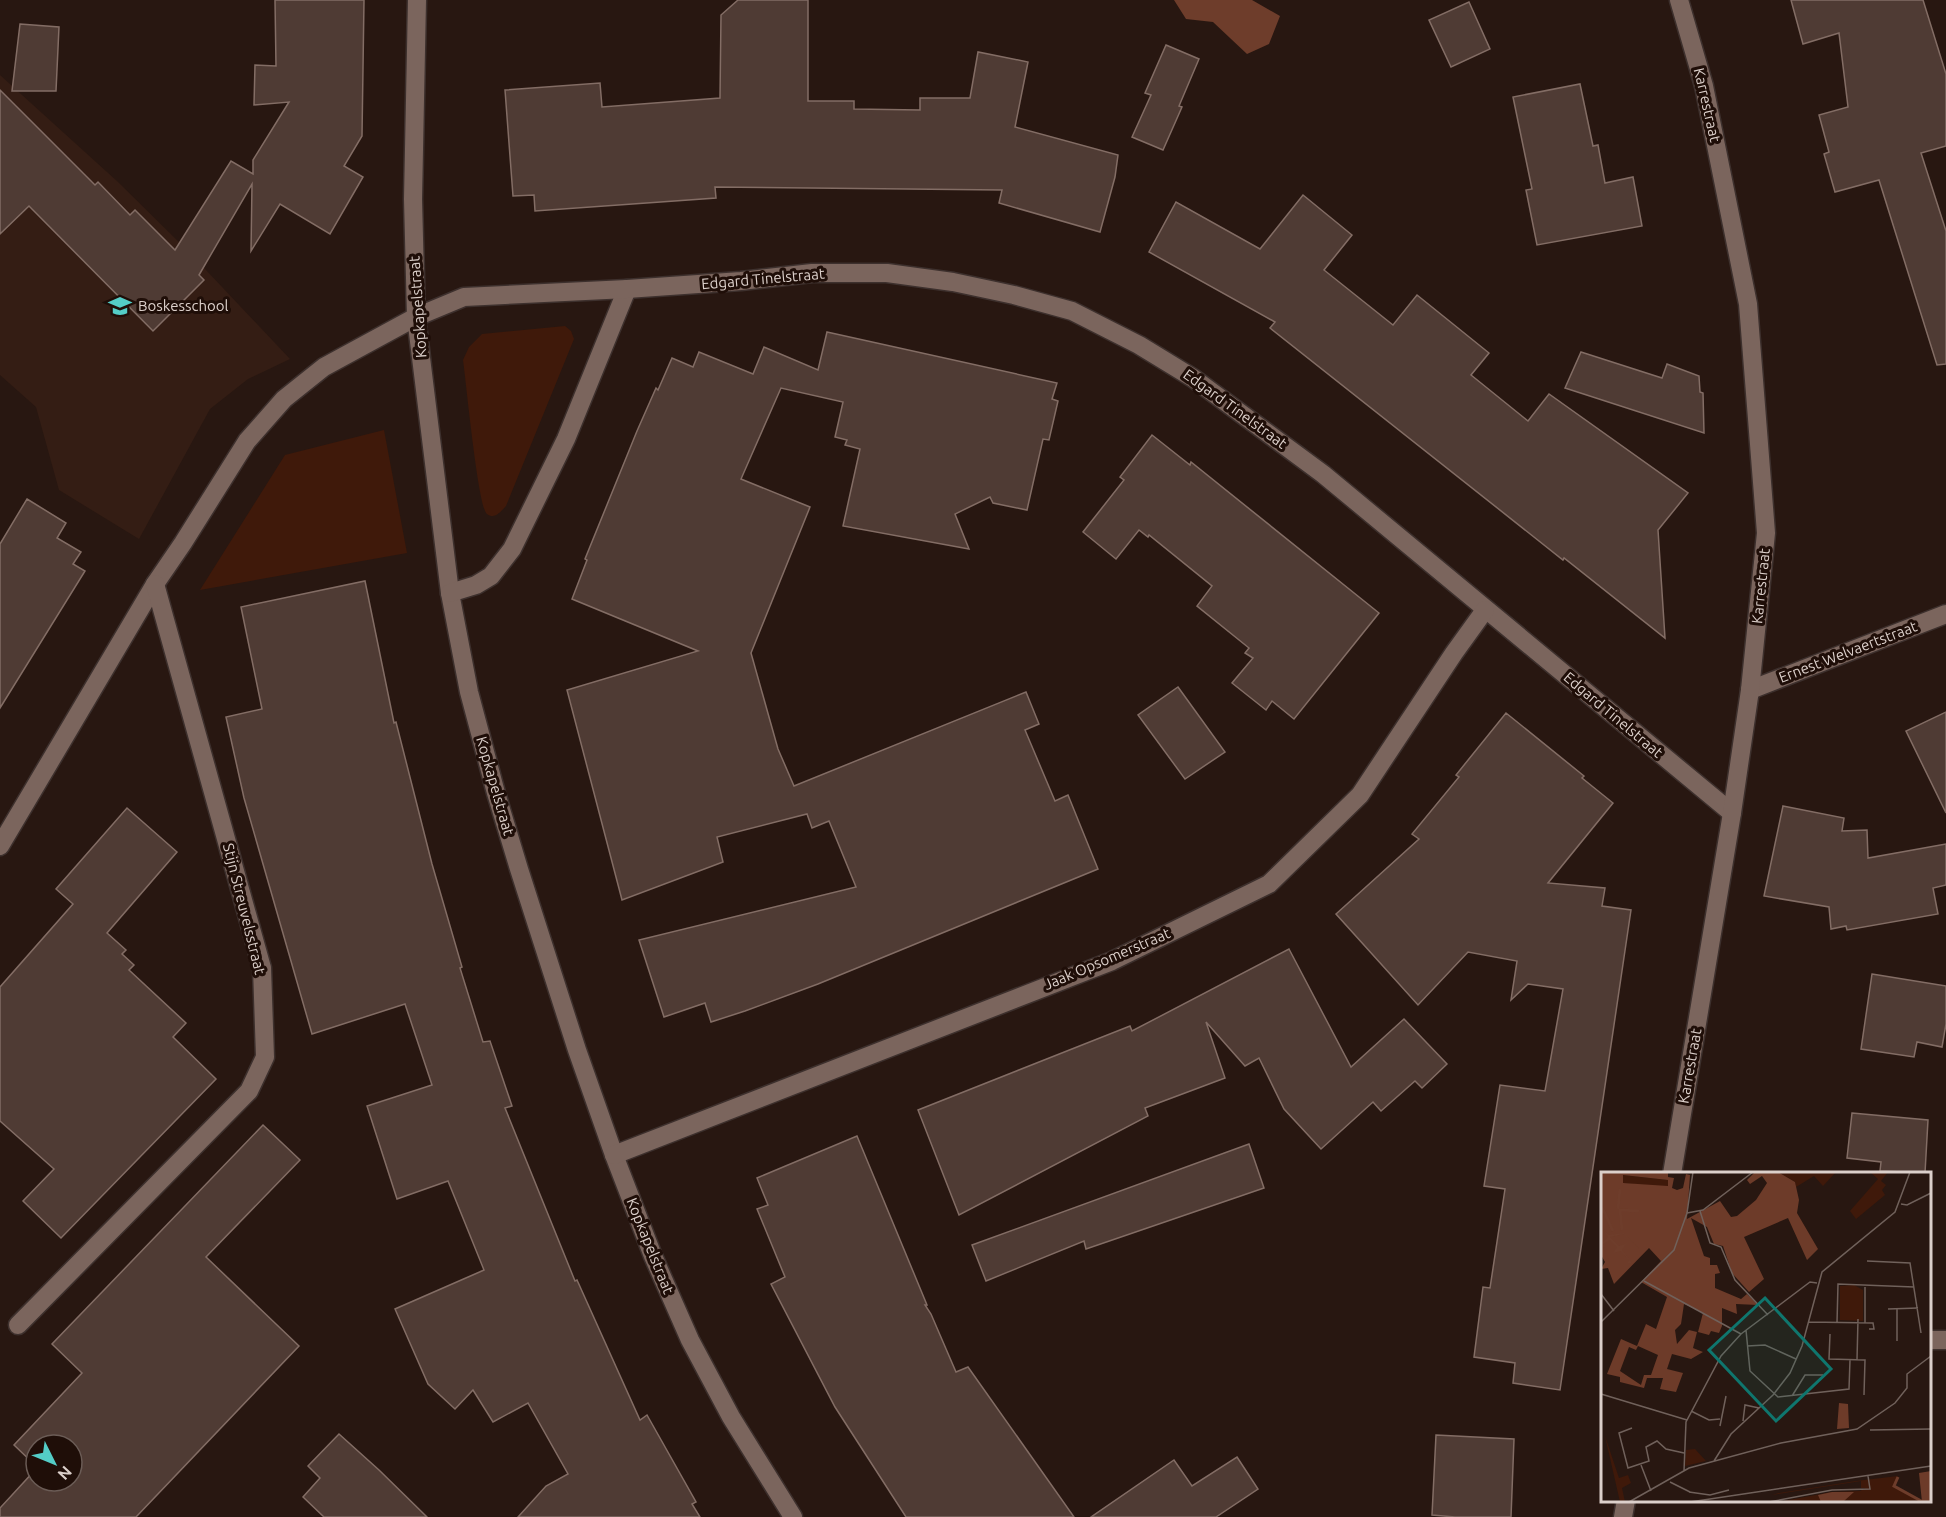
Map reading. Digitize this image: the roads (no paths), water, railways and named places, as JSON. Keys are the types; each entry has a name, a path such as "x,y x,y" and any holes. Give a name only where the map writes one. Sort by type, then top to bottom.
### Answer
{"street":[{"name":"Kopkapelstraat","path":"417,0 413,199 416,317 450,593 469,692 499,804 577,1050 653,1256 690,1340 731,1417 793,1517"},
{"name":"Karrestraat","path":"1672,1172 1732,813 1750,690 1766,533 1748,304 1704,86 1679,0"},
{"name":"Edgard Tinelstraat","path":"416,317 464,297 627,289 741,281 812,273 887,273 953,282 1014,295 1072,311 1139,345 1193,378 1323,474 1732,813"},
{"path":"450,593 476,585 491,576 512,549 566,439 627,289"},
{"path":"0,846 155,584 247,441 284,399 324,367 416,317"},
{"name":"Stijn Streuvelsstraat","path":"18,1325 249,1091 266,1057 262,968 155,584"},
{"name":"Jaak Opsomerstraat","path":"614,1155 1112,961 1269,884 1360,795 1485,610"},
{"name":"Ernest Welvaertstraat","path":"1750,690 1946,614"},
{"path":"1623,1517 1626,1502"}],"place":[{"name":"Boskesschool","path":"120,306"}]}
